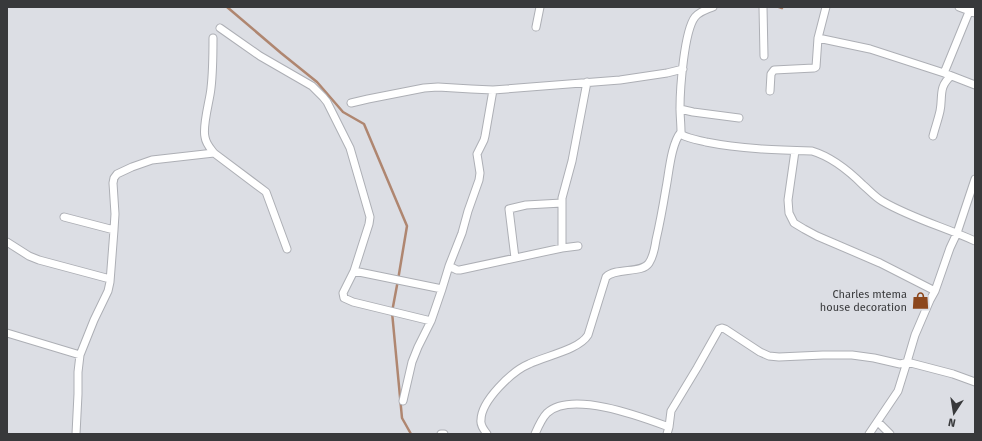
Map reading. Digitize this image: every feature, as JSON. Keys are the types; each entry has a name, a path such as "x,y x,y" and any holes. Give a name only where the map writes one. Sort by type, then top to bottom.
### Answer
{"street":[{"path":"536,26 540,7"},
{"path":"697,7 706,10"},
{"path":"487,434 482,426 481,419 486,404 496,390 517,370 580,344 585,340 588,335 606,277 611,273 642,268 649,264 652,258 660,223 672,155 678,136 681,132 680,109 683,69 692,21 698,14 713,7"},
{"path":"763,7 764,56"},
{"path":"770,91 771,74 774,70 815,68 818,38 826,7"},
{"path":"933,136 941,109 943,86 972,11 959,7"},
{"path":"220,28 260,56 312,86 327,102 350,148 369,213 369,224 354,271 343,293 343,297 353,302 431,321"},
{"path":"213,38 213,68 204,132 205,139 214,153 266,192 287,249"},
{"path":"818,38 870,49 947,74 975,86"},
{"path":"351,103 424,88 438,87 493,90 620,80 668,73 683,69"},
{"path":"562,248 562,198 572,161 587,82"},
{"path":"403,402 412,362 431,321 449,266 462,233 480,173 477,154 485,136 493,90"},
{"path":"680,109 739,118"},
{"path":"681,132 682,135 690,138 713,143 747,148 812,151 822,154 861,182 880,200 909,215 975,241"},
{"path":"795,151 788,200 789,213 794,223 817,236 880,262 935,291"},
{"path":"76,434 80,355 94,320 108,291 110,279 115,214 114,178 117,174 152,160 214,153"},
{"path":"869,434 898,391 915,335 935,291 950,248 957,233 975,179"},
{"path":"516,258 509,209 526,205 562,203"},
{"path":"64,217 114,230"},
{"path":"7,242 29,256 39,260 110,279"},
{"path":"449,266 460,270 562,248 578,246"},
{"path":"354,271 442,289"},
{"path":"535,434 547,413 559,407 574,404 599,406 628,413 668,430 671,411 719,329 722,328 769,356 852,355 900,364 908,362 953,374 975,382"},
{"path":"7,333 80,355"},
{"path":"878,422 890,434"}],"waterway":[{"path":"227,7 317,82 343,112 364,124 407,226 392,312 402,418 411,434"}],"place":[{"name":"Charles mtema house decoration","path":"920,300"}]}
